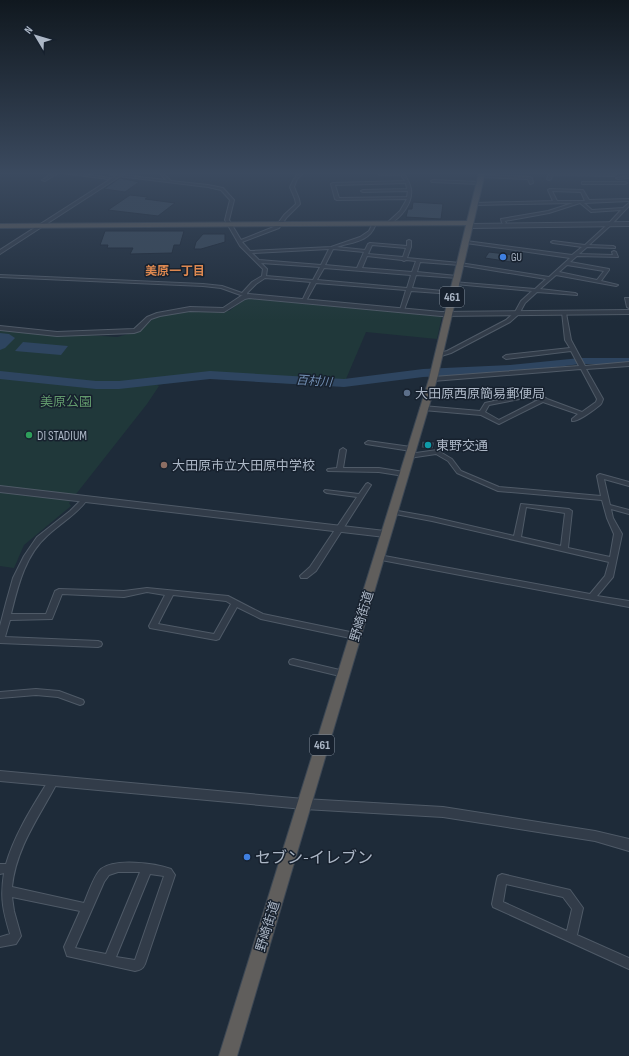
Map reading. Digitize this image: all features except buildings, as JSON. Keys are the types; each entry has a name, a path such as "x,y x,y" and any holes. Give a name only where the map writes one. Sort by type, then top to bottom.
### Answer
{"highway":[{"path":"0,228 389,223 470,224"},
{"path":"279,225 373,226 470,224"},
{"name":"野崎街道","path":"228,1056 434,374 470,224"}],"street":[{"path":"0,252 42,222"},
{"path":"0,246 42,222"},
{"path":"229,222 248,252 259,261 265,269 264,277"},
{"path":"241,241 279,225 281,222"},
{"path":"470,224 611,223"},
{"path":"438,355 449,352 508,321 517,313 523,302 611,223"},
{"path":"470,224 629,223"},
{"path":"304,301 332,248 340,243 364,237 373,226"},
{"path":"404,260 409,241"},
{"path":"466,242 575,256 616,256 613,250 553,242"},
{"path":"359,269 370,244 408,247"},
{"path":"248,252 332,248 404,260 460,264 549,278"},
{"path":"259,261 414,274 535,291 575,294"},
{"path":"402,310 418,261"},
{"path":"566,264 607,270 598,282"},
{"path":"555,273 616,285"},
{"path":"0,281 2,277 203,285 222,287 246,296 448,313 629,312"},
{"path":"246,296 244,293 254,283 264,277 453,293"},
{"path":"0,328 57,334 129,332 136,331 149,318 160,314 190,309 224,310 246,296"},
{"path":"627,299 629,307"},
{"path":"564,313 568,340 572,350 600,400 599,403 574,420"},
{"path":"506,357 572,350"},
{"path":"434,374 629,364"},
{"path":"482,413 487,404 525,396 544,400 583,414"},
{"path":"423,408 482,413 499,422 544,400"},
{"path":"368,443 410,453 437,452 450,460 459,472 498,489 604,498"},
{"path":"340,469 343,450"},
{"path":"330,470 379,470 404,474"},
{"path":"592,597 609,577 618,534 606,506 600,476 629,484"},
{"path":"304,576 313,569 368,485"},
{"path":"0,489 385,534"},
{"path":"327,491 361,496"},
{"path":"84,500 78,508 45,534 32,549 19,571 8,617 0,640 98,644"},
{"path":"517,539 523,505 569,511 564,550"},
{"path":"606,506 629,512"},
{"path":"392,512 432,519 612,560"},
{"path":"379,557 629,604"},
{"path":"8,617 49,618 59,592 124,594 147,590 228,599 261,616 355,636"},
{"path":"170,592 153,626 216,637 235,603"},
{"path":"293,662 344,674"},
{"path":"0,695 36,692 59,694 80,702"},
{"path":"0,776 304,804 443,812 595,836 629,845"},
{"path":"0,942 12,940 16,936 7,904 5,868 24,831 53,781"},
{"path":"113,868 147,868 167,872 170,875 139,964 134,966 71,952 70,947 104,873 113,868"},
{"path":"109,960 147,868"},
{"path":"571,938 578,908 566,893 502,879 497,904 571,938 629,964"},
{"path":"7,891 87,908"}],"green space":[{"name":"美原公園","path":"248,297 442,316 437,339 366,332 343,386 318,386 207,377 157,385 159,386 147,404 69,503 71,506 24,545 14,568 0,566 0,329 117,337 139,331 154,318 160,316 197,310 229,311"}],"water":[{"path":"0,333 9,334 15,338 5,348 0,350"},
{"path":"23,342 68,346 61,355 15,351"}],"waterway":[{"name":"百村川","path":"0,375 96,385 119,385 210,375 344,383 423,373 510,369 580,361 629,361"}],"place":[{"name":"GU","path":"503,257"},
{"name":"大田原西原簡易郵便局","path":"407,393"},
{"name":"DI STADIUM","path":"29,435"},
{"name":"東野交通","path":"428,445"},
{"name":"大田原市立大田原中学校","path":"164,465"},
{"name":"セブン-イレブン","path":"247,857"}],"district":[{"name":"美原一丁目","path":"175,271"}]}
